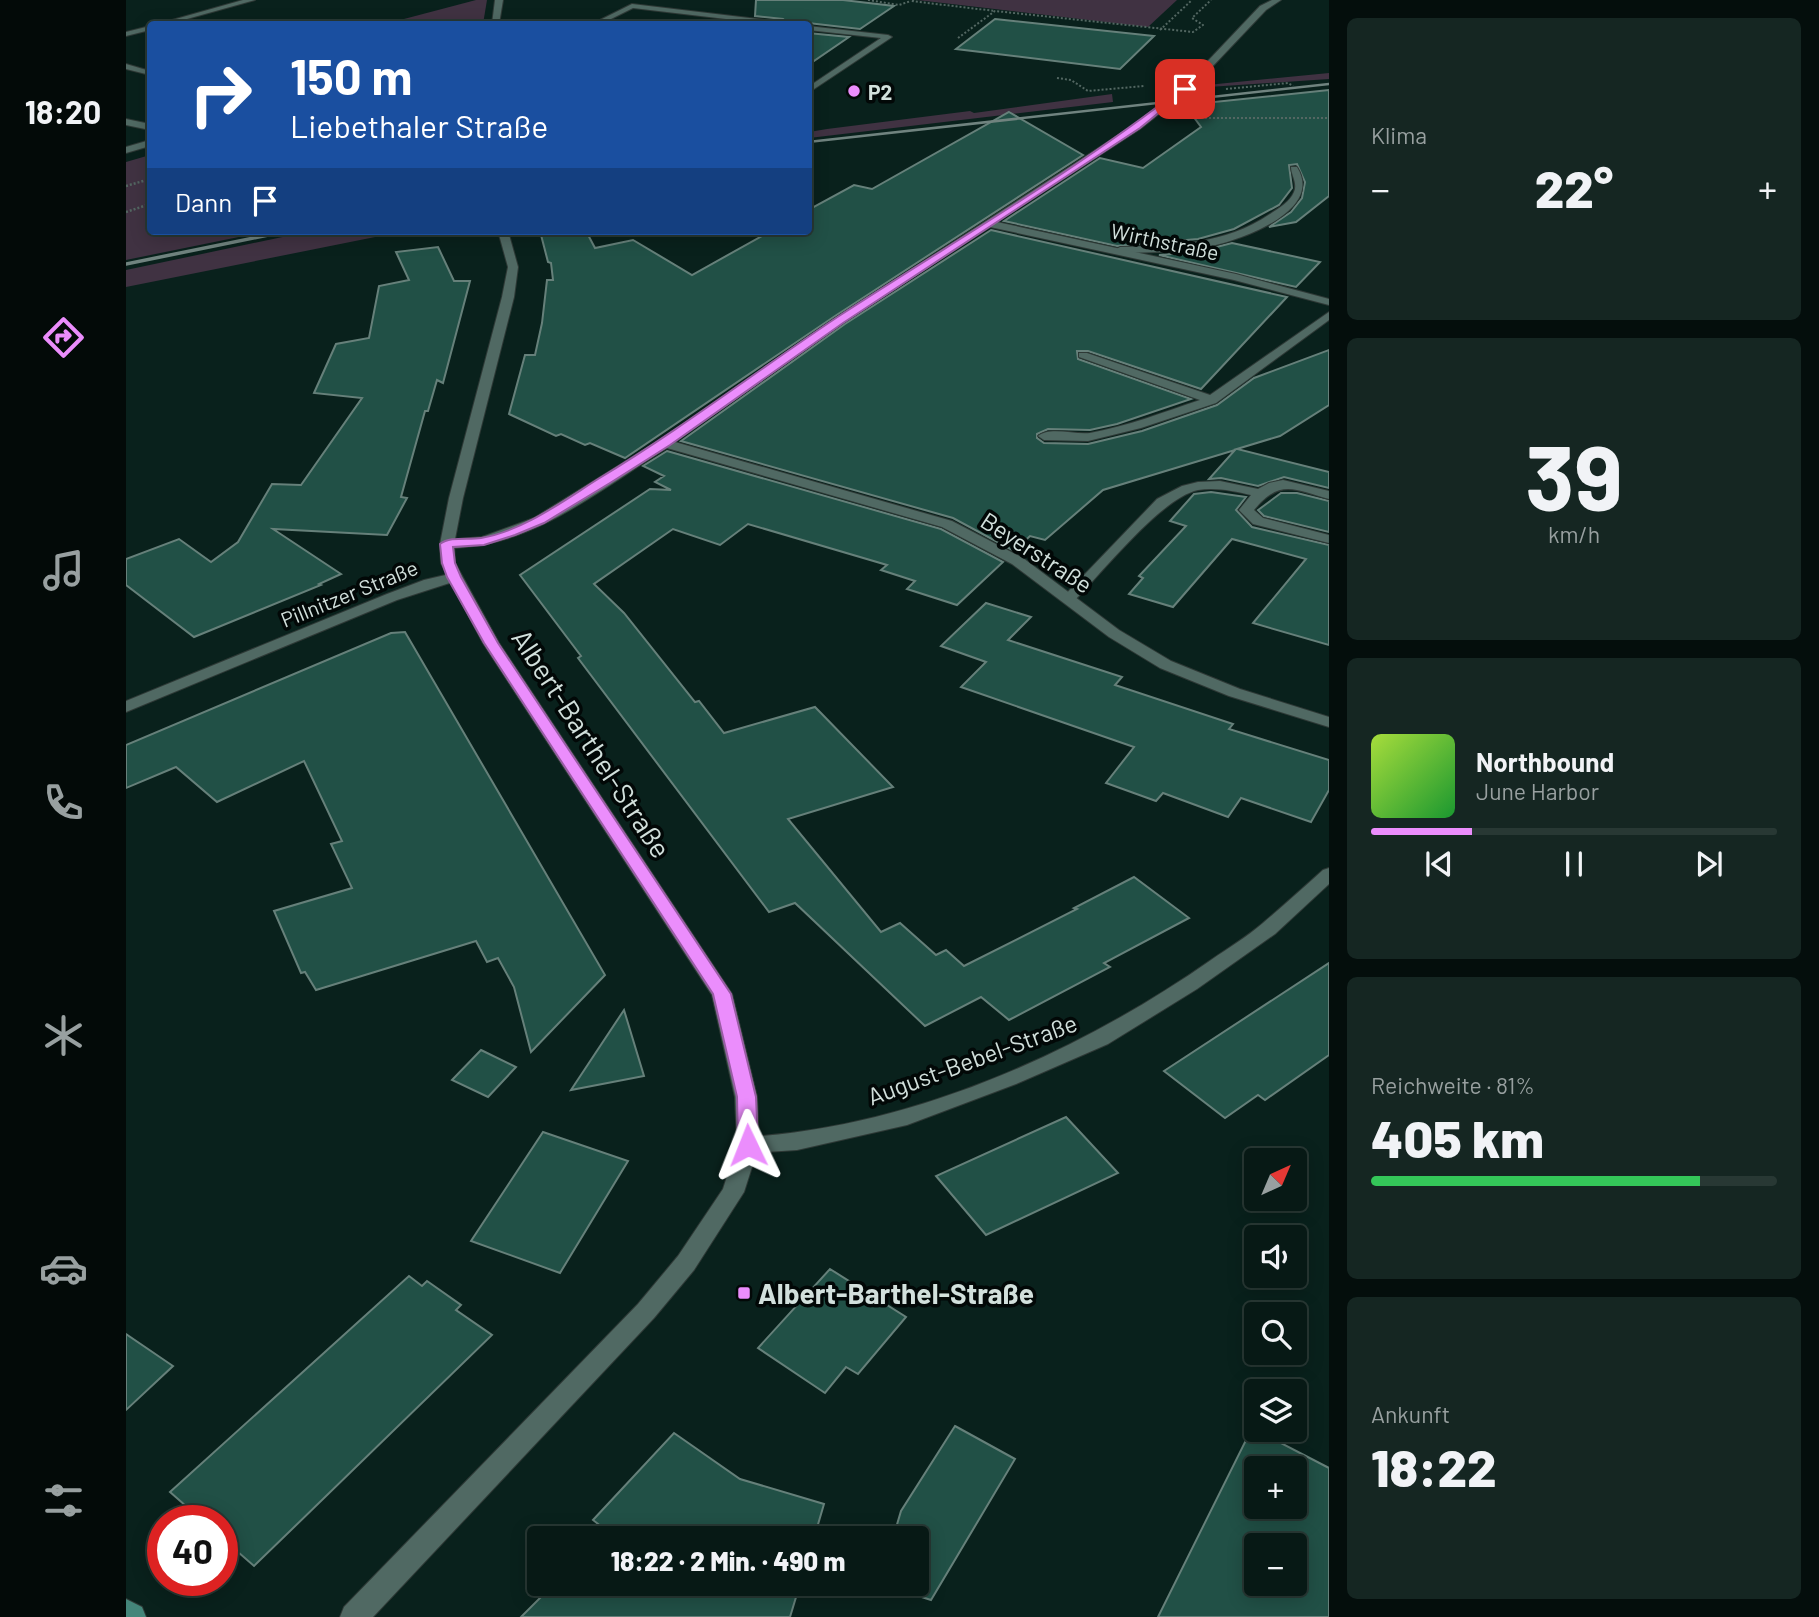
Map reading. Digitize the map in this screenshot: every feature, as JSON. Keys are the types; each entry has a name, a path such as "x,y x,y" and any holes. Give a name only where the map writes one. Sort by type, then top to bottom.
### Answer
{"main road":[{"path":"126,1612 132,1617"}],"street":[{"path":"173,21 251,0"},
{"path":"496,21 499,0"},
{"path":"447,544 484,541 539,521 666,443 840,320 1149,118 1185,89 1263,8 1277,0"},
{"path":"602,21 632,6 758,21"},
{"path":"812,28 888,37 812,88"},
{"path":"126,34 147,29"},
{"path":"126,66 147,72"},
{"path":"126,122 147,126"},
{"path":"126,150 147,144"},
{"path":"1119,250 1178,248 1238,238 1259,228 1299,195 1301,186 1294,169"},
{"name":"Wirthstraße","path":"991,223 1237,277 1329,302"},
{"name":"Pillnitzer Straße","path":"126,707 392,597 454,577 448,563 447,544 513,267 504,235"},
{"path":"1044,436 1088,437 1137,425 1212,400 1329,315"},
{"path":"1083,355 1212,400"},
{"name":"Beyerstraße","path":"666,443 947,524 984,541 1024,566 1142,652 1204,682 1329,722"},
{"path":"1069,598 1162,502 1173,495 1206,484 1222,483 1259,493"},
{"path":"1329,495 1284,484 1271,484 1259,493 1246,510 1258,521 1329,539"},
{"name":"Albert-Barthel-Straße","path":"355,1617 623,1335 686,1263 733,1192 748,1145 746,1097 722,994 491,643 454,577"},
{"name":"August-Bebel-Straße","path":"748,1145 797,1142 907,1116 1009,1079 1101,1039 1190,984 1268,929 1329,874"}],"path":[{"path":"868,0 899,5 912,1 1186,33 1197,31 1203,25 1192,18 1211,0"},
{"path":"1160,30 1192,0"},
{"path":"958,38 995,11"},
{"path":"1057,78 1071,80 1088,91 1154,85"},
{"path":"1185,89 1213,91 1288,83 1293,86"},
{"path":"1149,118 1329,118"},
{"path":"126,186 147,180"},
{"path":"126,212 147,206"}],"shaded area":[{"path":"476,0 487,0 484,21 396,21"},
{"path":"917,0 1177,0 1148,27"},
{"path":"1329,73 1329,79 1194,88 1197,86"},
{"path":"1112,94 1113,102 812,138 812,132 827,129 970,111 974,113"},
{"path":"147,156 147,235 248,235 126,260 126,162"},
{"path":"292,235 385,235 126,287 126,270"}],"building":[{"path":"756,0 843,0 894,6 860,29 755,16"},
{"path":"995,19 1154,36 1120,69 956,49"},
{"path":"812,33 849,37 812,62"},
{"path":"1329,90 1329,196 1296,222 1269,227 1291,212 1302,198 1305,182 1297,164 1289,165 1292,188 1279,205 1234,229 1198,239 1117,246 1004,221 1100,158 1143,168 1201,127 1185,105"},
{"path":"1009,112 1083,155 835,316 625,458 590,443 585,445 561,434 556,436 509,414 525,355 535,355 547,280 553,280 551,263 548,262 541,235 588,235 595,248 633,240 692,275 764,235 812,235 812,208 854,185 872,189"},
{"path":"991,230 1287,297 1201,389 1088,351 1077,351 1078,359 1191,399 1117,424 1090,430 1048,429 1037,434 1037,438 1044,443 1088,444 1142,431 1217,405 1254,378 1329,350 1329,405 1280,436 1237,449 1329,472 1329,488 1284,477 1258,486 1221,478 1209,479 1235,450 1103,490 1045,540 1030,536 1014,551 953,518 681,441 845,324"},
{"path":"1232,243 1320,262 1296,287 1159,255 1197,252"},
{"path":"438,247 454,281 470,281 443,383 437,380 428,411 425,411 401,497 407,498 387,535 273,529 341,574 319,584 321,585 194,637 126,585 126,559 179,539 211,562 238,542 272,484 301,485 362,398 314,393 336,344 369,338 379,286 409,280 396,252"},
{"path":"667,451 941,529 1003,562 957,605 907,589 915,581 881,570 887,565 748,524 720,545 673,529 594,584 624,613 695,702 699,701 724,733 815,707 893,787 788,819 881,932 900,923 936,955 946,950 964,966 1134,877 1189,918 1104,963 1110,967 1009,1020 981,997 925,1026 795,903 769,912 578,658 581,656 520,575 650,489 671,490 655,482 664,476 643,466"},
{"path":"1211,492 1246,497 1236,510 1252,527 1329,545 1329,645 1253,623 1306,559 1232,539 1173,607 1129,594 1143,578 1139,576 1186,526 1170,521 1194,494"},
{"path":"1281,493 1297,493 1329,501 1329,532 1264,516 1258,510"},
{"path":"986,603 1031,617 1008,640 1122,677 1115,685 1233,724 1229,729 1329,760 1329,790 1311,822 1241,798 1228,817 1163,793 1156,801 1106,783 1134,747 961,687 986,662 941,646"},
{"path":"405,632 605,975 531,1052 514,987 498,958 487,962 476,941 316,990 305,972 301,973 274,911 352,888 331,844 342,841 304,761 217,802 176,767 126,788 126,745 391,633"},
{"path":"1329,963 1329,1055 1265,1100 1258,1095 1225,1118 1164,1071"},
{"path":"624,1010 644,1076 571,1090"},
{"path":"481,1050 516,1067 488,1097 452,1080"},
{"path":"1066,1117 1118,1173 986,1235 936,1176"},
{"path":"543,1132 628,1161 560,1273 471,1241"},
{"path":"830,1269 906,1317 858,1374 846,1367 825,1393 758,1348"},
{"path":"409,1276 422,1286 427,1281 461,1305 456,1310 492,1335 254,1566 238,1552 238,1505 185,1505 170,1492"},
{"path":"126,1334 173,1366 126,1410"},
{"path":"955,1426 1015,1459 931,1600 918,1596 929,1596 929,1526 897,1526 901,1511"},
{"path":"674,1433 740,1479 824,1504 818,1526 601,1526 593,1520"},
{"path":"1245,1442 1279,1442 1306,1456 1244,1456 1244,1519 1307,1519 1307,1457 1329,1468 1329,1617 1158,1617"},
{"path":"542,1596 796,1596 790,1617 521,1617"}],"railway":[{"path":"812,142 1329,84"},
{"path":"126,264 268,235"}],"place":[{"name":"P2","path":"854,91"},
{"name":"Albert-Barthel-Straße","path":"744,1293"}],"route":[{"path":"748,1145 746,1097 722,994 491,643 454,577 448,563 447,544 484,541 539,521 666,443 840,320 1137,127 1185,89"}]}
